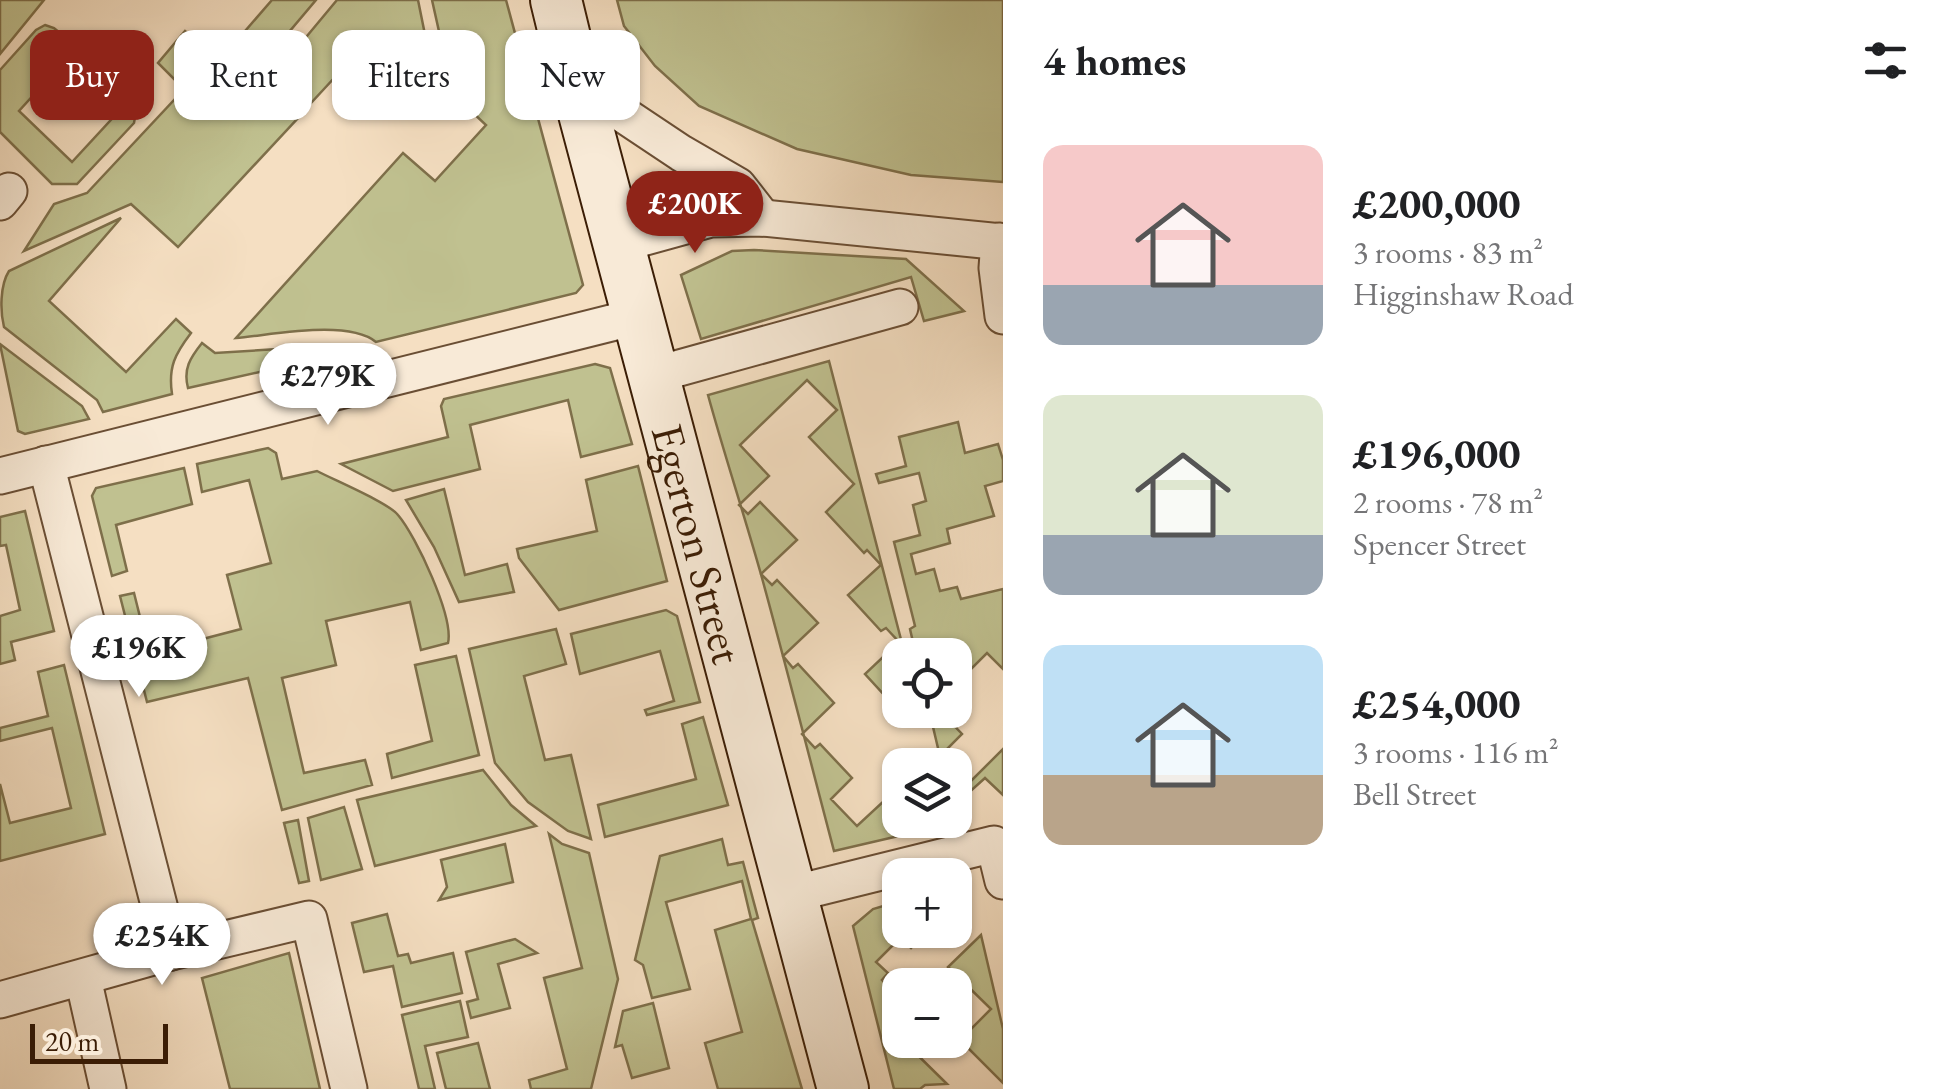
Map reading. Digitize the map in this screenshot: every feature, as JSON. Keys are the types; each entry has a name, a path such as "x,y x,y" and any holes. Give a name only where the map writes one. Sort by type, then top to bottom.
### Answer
{"street":[{"name":"Egerton Street","path":"556,0 563,30"},
{"name":"Egerton Street","path":"586,120 843,1089"},
{"path":"632,120 738,186 763,218"},
{"path":"620,244 710,219 763,218 1001,241 998,268 1003,316"},
{"path":"654,375 900,307"},
{"path":"0,476 640,316"},
{"path":"46,464 171,952"},
{"path":"792,894 994,844 1003,881"},
{"path":"0,1000 309,918 349,1089"},
{"path":"83,978 108,1089"}],"green space":[{"path":"0,0 44,0 0,54"},
{"path":"272,0 316,0 291,30 246,30"},
{"path":"337,0 418,0 424,30 332,30 332,80 312,102 312,30"},
{"path":"432,0 506,0 514,30 505,30 505,120 538,120 583,285 576,293 376,342 363,335 329,330 236,338 403,153 435,181 486,125 481,120 485,120 485,30 439,30"},
{"path":"617,0 1003,0 1003,182 911,175 797,149 699,106 655,66 640,47 640,30 627,30"},
{"path":"30,37 30,99 19,111 72,162 111,120 134,120 134,123 77,184 52,184 0,132 0,70"},
{"path":"174,44 174,79 158,63"},
{"path":"174,100 174,120 296,120 178,247 131,204 24,251 54,204 87,193"},
{"path":"121,218 49,301 126,372 176,319 191,333 174,361 172,394 103,412 97,400 4,327 2,298 9,271"},
{"path":"732,251 906,259 964,311 924,321 911,277 701,339 681,275"},
{"path":"202,343 215,353 326,346 358,350 188,388 189,364"},
{"path":"0,344 82,406 89,419 25,434 18,431"},
{"path":"829,361 901,638 895,638 886,628 881,631 848,595 881,565 867,550 864,553 826,512 854,484 809,437 837,410 807,380 740,445 769,476 740,504 708,395"},
{"path":"595,364 610,368 632,444 581,457 568,400 470,425 480,469 393,491 341,464 448,437 441,406 444,399"},
{"path":"958,422 965,453 998,444 1003,481 985,486 994,516 947,529 950,543 911,554 916,574 934,569 940,591 957,587 961,599 1003,589 1003,669 987,653 972,668 972,638 912,638 910,629 915,626 894,542 920,535 913,505 926,501 919,473 879,483 876,474 906,466 899,437"},
{"path":"268,448 276,453 282,479 317,471 373,498 398,515 432,577 448,631 448,643 421,650 410,602 326,621 336,665 282,678 304,773 365,760 372,785 282,810 248,678 147,702 120,596 134,593 149,653 241,629 227,575 271,563 249,480 202,492 197,464"},
{"path":"638,466 667,581 559,610 519,558 517,549 597,531 586,480"},
{"path":"184,468 192,504 116,525 127,571 112,576 92,496 96,488"},
{"path":"444,489 465,575 507,564 514,592 459,602 434,547 406,500"},
{"path":"760,502 797,540 761,574 772,585 777,580 818,623 783,656 793,668 798,664 834,703 803,733 762,578 741,507 748,514"},
{"path":"25,511 54,631 11,642 15,660 0,664 0,616 20,610 6,545 0,546 0,517"},
{"path":"666,610 677,616 700,702 647,715 645,710 674,701 660,651 580,674 571,634"},
{"path":"556,629 566,664 524,676 545,760 571,755 591,839 568,831 528,802 495,763 469,649"},
{"path":"456,656 479,755 392,778 387,754 432,741 415,665"},
{"path":"882,658 882,692 865,674"},
{"path":"64,665 105,834 0,861 0,784 10,823 71,808 52,728 0,741 0,728 48,716 38,672"},
{"path":"703,717 728,805 605,837 598,805 696,779 682,724"},
{"path":"933,728 956,728 962,734 948,748 938,748"},
{"path":"804,736 815,748 820,744 852,778 831,799 857,826 882,803 882,838 890,838 834,851"},
{"path":"1003,749 1003,795 985,778 972,790 972,780"},
{"path":"483,770 511,805 536,826 375,866 357,800"},
{"path":"344,807 362,869 321,880 308,818"},
{"path":"298,820 309,881 299,883 284,823"},
{"path":"549,834 562,844 589,853 618,979 591,1089 531,1089 529,1080 567,1069 544,978 582,968"},
{"path":"722,839 728,865 743,862 758,918 752,920 802,1089 718,1089 705,1043 742,1032 715,930 751,919 742,881 666,902 690,989 652,998 643,965 635,960 660,856"},
{"path":"505,844 513,882 439,900 447,887 441,860"},
{"path":"882,906 882,948 890,948 876,962 883,968 882,1041 853,926"},
{"path":"387,914 398,956 408,954 411,963 453,953 462,993 402,1007 393,966 364,972 352,923"},
{"path":"981,935 1003,1029 1003,1083 972,1052 972,1028 991,1009 972,990 972,968 948,967 972,948"},
{"path":"515,939 537,953 498,964 510,1008 471,1018 467,1002 478,999 466,952"},
{"path":"289,953 320,1089 230,1089 202,978"},
{"path":"460,1001 468,1037 425,1046 435,1089 419,1089 402,1015"},
{"path":"653,1003 669,1068 632,1078 622,1045 615,1047 623,1011"},
{"path":"478,1043 490,1089 446,1089 437,1053"},
{"path":"886,1058 921,1058 947,1084 925,1085 920,1089 894,1089"}]}
